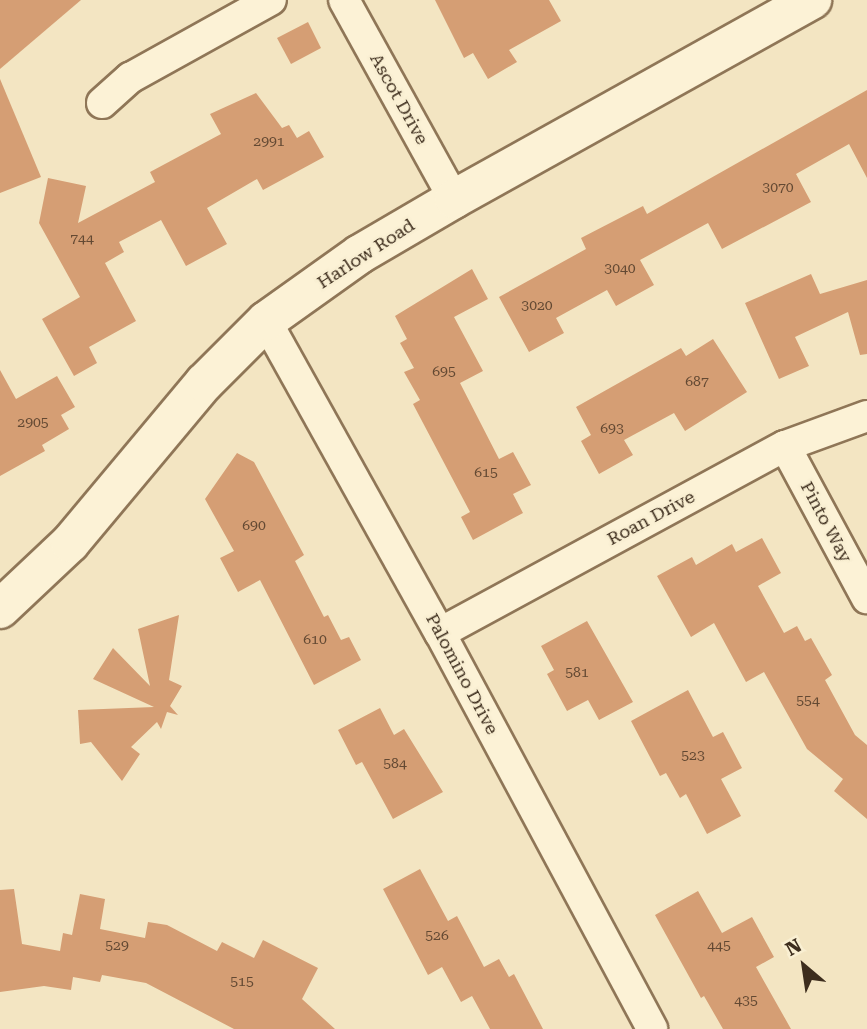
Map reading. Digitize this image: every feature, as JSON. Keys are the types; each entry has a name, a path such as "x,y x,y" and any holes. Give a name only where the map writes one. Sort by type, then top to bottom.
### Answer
{"main road":[{"name":"Harlow Road","path":"0,608 70,543 204,383 266,321 360,254 812,0"}],"street":[{"path":"103,103 130,78 271,0"},
{"name":"Ascot Drive","path":"344,0 454,199"},
{"name":"Palomino Drive","path":"266,321 440,632 652,1029"},
{"name":"Roan Drive","path":"440,632 785,446 867,416"},
{"name":"Pinto Way","path":"785,446 867,598"}],"building":[{"path":"0,0 81,0 0,69"},
{"path":"435,0 549,0 561,21 509,50 517,62 488,79 473,53 464,58"},
{"path":"308,22 321,48 291,64 277,38"},
{"path":"0,79 41,177 0,193"},
{"path":"867,90 867,178 849,144 796,174 811,202 722,249 708,223 640,260 654,285 616,306 607,290 556,318 564,333 529,352 499,297 586,249 581,238 643,206 647,214"},
{"path":"256,93 282,128 289,125 297,138 309,131 324,157 263,190 257,179 207,208 227,244 186,266 161,220 119,242 124,252 105,263 136,321 89,347 97,363 74,376 42,319 80,297 39,223 48,178 86,186 78,223 155,182 150,172 221,134 210,114"},
{"path":"472,269 488,299 454,317 483,371 460,383 499,459 513,452 531,485 513,494 523,513 473,540 461,517 470,512 413,404 420,400 404,372 414,368 400,343 407,339 395,316"},
{"path":"811,274 820,294 867,280 867,354 860,355 848,312 795,337 809,366 779,379 745,303"},
{"path":"713,339 747,392 685,431 674,413 624,440 633,455 599,474 581,441 591,435 576,407 681,348 686,356"},
{"path":"0,370 16,399 57,376 75,407 61,415 69,429 42,445 45,451 0,476"},
{"path":"237,453 254,462 304,555 295,561 324,617 328,615 341,640 349,637 361,660 314,685 260,580 238,592 220,558 234,551 205,499"},
{"path":"762,538 781,573 758,586 784,633 797,626 805,641 811,638 832,675 825,680 855,735 867,745 867,819 834,791 843,779 807,749 764,672 746,682 714,623 691,637 657,576 692,557 696,565 732,544 736,552"},
{"path":"179,615 169,680 182,686 170,706 178,715 167,712 161,729 157,722 131,747 140,754 122,781 91,742 80,744 78,710 154,707 93,679 113,648 150,686 138,629"},
{"path":"587,621 633,702 599,720 588,700 567,711 547,674 554,670 541,646"},
{"path":"688,690 713,737 723,732 742,768 721,779 741,816 707,834 686,794 680,798 666,773 660,776 631,721"},
{"path":"380,708 394,735 404,729 443,792 393,819 362,762 356,765 338,730"},
{"path":"420,869 448,921 457,916 484,967 499,959 509,977 514,974 543,1029 490,1029 472,996 461,1002 442,967 428,975 383,889"},
{"path":"14,889 22,944 60,951 63,933 72,935 80,894 105,899 100,929 145,938 148,922 167,925 217,951 222,942 254,958 263,940 318,968 302,999 335,1029 234,1029 146,983 102,975 100,982 73,977 71,990 44,986 0,992 0,890"},
{"path":"698,891 722,933 752,917 774,957 756,967 791,1029 723,1029 704,996 701,998 655,915"}]}
